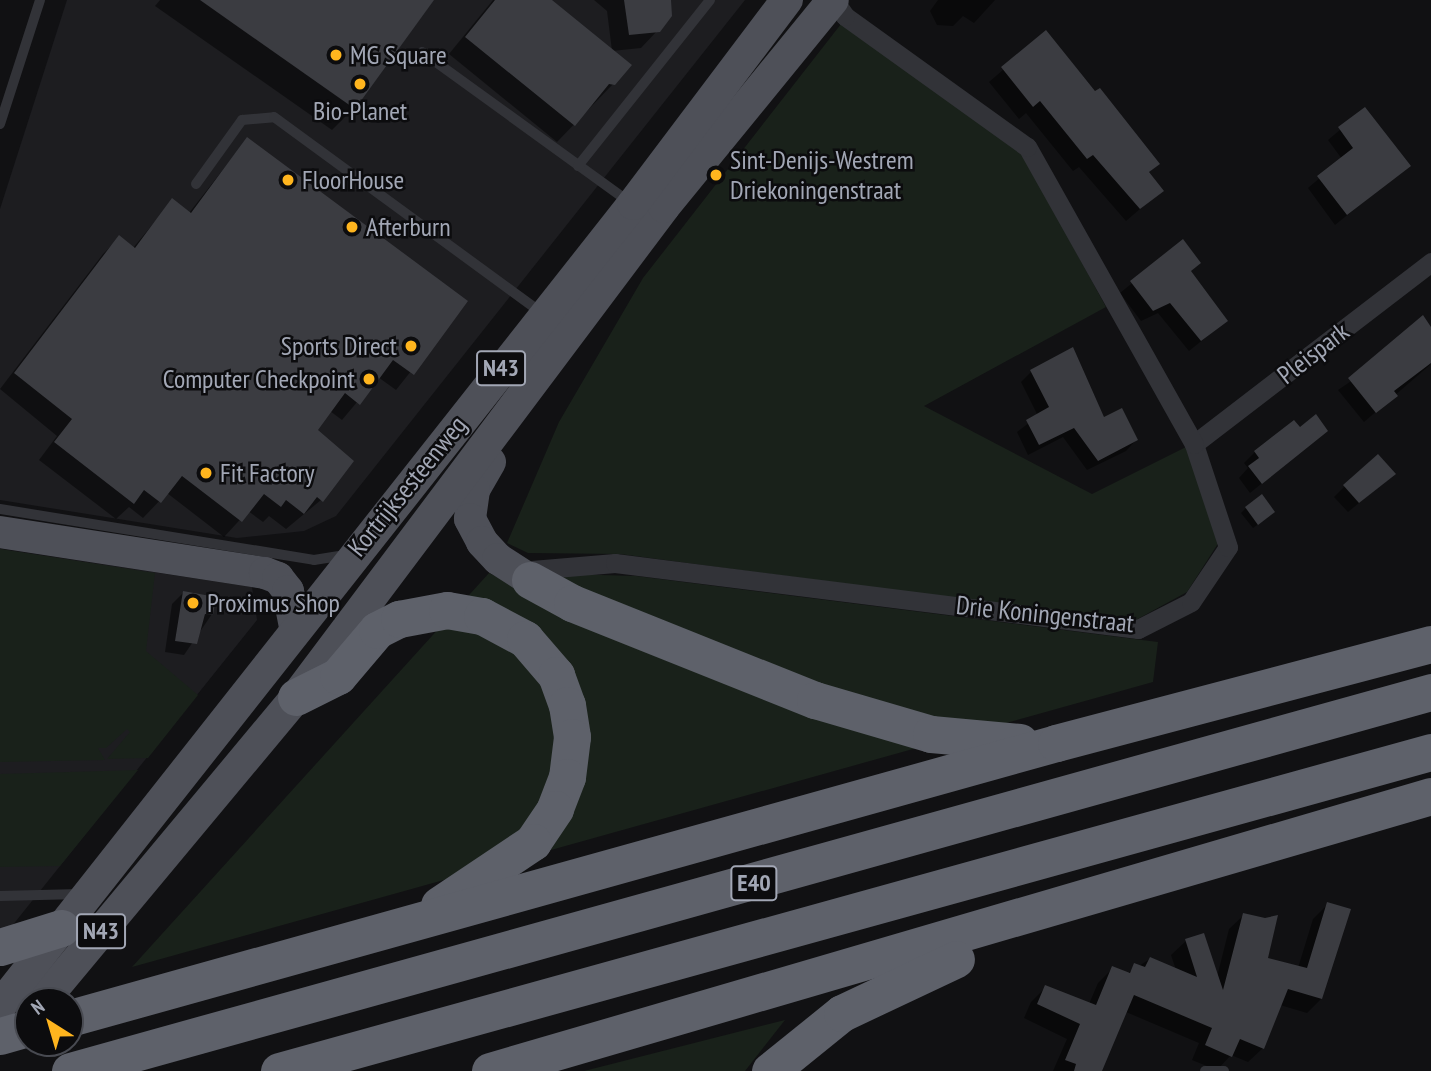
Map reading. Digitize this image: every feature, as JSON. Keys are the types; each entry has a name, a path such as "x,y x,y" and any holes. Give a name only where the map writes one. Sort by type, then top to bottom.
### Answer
{"highway":[{"path":"523,575 572,603 711,660 888,723 975,741 1056,743"},
{"path":"296,697 338,676 377,630 399,619 447,610 482,616 525,639 556,676 568,705 572,737 567,777 555,808 533,842 509,862 402,928"},
{"path":"84,1014 402,928 1056,743 1431,644"},
{"name":"E40","path":"73,1070 1431,692"},
{"name":"E40","path":"279,1071 1431,752"},
{"path":"490,1071 1064,906 1431,796"},
{"path":"770,1071 842,1013 905,979 1016,934 1064,906"},
{"path":"0,947 61,928"}],"main road":[{"name":"Kortrijksesteenweg","path":"0,1006 295,628 324,579 357,548 633,204 787,0"},
{"name":"Kortrijksesteenweg","path":"55,987 296,697 496,426 699,162 834,0"},
{"path":"496,426 499,444 474,490 470,519 482,542 523,575"},
{"path":"0,533 265,573 288,592 295,628"},
{"path":"0,1056 14,1038"}],"street":[{"name":"Drie Koningenstraat","path":"523,575 615,563 1138,629 1191,602 1228,547 1194,444 1027,147 845,16 834,0"},
{"name":"Pleispark","path":"1194,444 1431,262"}],"lane":[{"path":"0,124 40,0"},
{"path":"578,166 710,0"},
{"path":"422,51 633,204"},
{"path":"195,184 242,120 274,117 544,315"},
{"name":"Kortrijksesteenweg","path":"0,509 324,579"},
{"path":"328,654 337,621"},
{"path":"0,896 87,894"},
{"path":"1205,1071 1224,1071"}],"shaded area":[{"path":"67,0 745,0 336,516 304,531 237,538 0,500 0,209"},
{"path":"841,24 1019,147 1106,307 924,406 1092,494 1186,447 1219,542 1187,592 1132,622 620,554 528,553 507,543 559,422 643,278"},
{"path":"0,549 252,587 257,620 12,926 0,930"},
{"path":"0,549 155,573 146,651 198,695 148,758 107,759 130,732 127,729 106,748 98,748 105,760 0,762"},
{"path":"489,573 508,582 566,574 636,576 1158,642 1153,682 132,967"},
{"path":"138,770 60,866 0,867 0,774"},
{"path":"785,1020 745,1071 584,1071"}],"building":[{"name":"MG Square","path":"200,0 434,0 355,109"},
{"path":"495,0 552,0 632,65 615,85 609,84 575,126 465,37"},
{"path":"624,0 671,0 672,16 660,32 629,35"},
{"path":"1046,30 1095,91 1100,88 1160,164 1149,172 1164,191 1140,209 1093,155 1087,159 1040,101 1033,107 1001,67"},
{"path":"1365,107 1411,166 1347,215 1317,176 1353,148 1338,127"},
{"path":"247,137 468,301 414,375 393,360 360,405 345,393 318,430 354,461 323,502 317,497 304,514 286,500 281,507 264,494 242,522 182,476 161,503 144,490 134,504 54,442 72,419 14,373 119,235 135,248 172,198 191,213"},
{"path":"1183,239 1201,263 1191,271 1228,321 1201,341 1170,303 1153,311 1130,281"},
{"path":"1423,315 1431,327 1431,363 1394,391 1398,396 1376,413 1348,378"},
{"path":"1073,347 1104,417 1122,408 1138,440 1098,461 1074,428 1039,445 1026,420 1049,407 1030,370"},
{"path":"1316,414 1328,431 1262,484 1248,466 1259,458 1254,451 1294,420 1300,427"},
{"path":"1378,454 1396,474 1359,503 1343,485"},
{"path":"1262,494 1275,512 1258,525 1245,507"},
{"path":"183,591 216,597 213,615 205,614 197,644 175,641"},
{"path":"1327,902 1351,909 1322,999 1288,989 1264,1049 1240,1039 1232,1057 1205,1045 1212,1028 1134,995 1102,1071 1074,1071 1076,1064 1065,1060 1080,1024 1037,1004 1045,985 1096,1005 1112,966 1130,973 1134,963 1145,967 1150,957 1197,977 1185,939 1204,933 1223,990 1243,913 1265,918 1278,915 1268,958 1307,968"}],"place":[{"name":"MG Square","path":"336,55"},
{"name":"Bio-Planet","path":"360,84"},
{"name":"Sint-Denijs-Westrem Driekoningenstraat","path":"716,175"},
{"name":"FloorHouse","path":"288,180"},
{"name":"Afterburn","path":"352,227"},
{"name":"Sports Direct","path":"411,346"},
{"name":"Computer Checkpoint","path":"369,379"},
{"name":"Fit Factory","path":"206,473"},
{"name":"Proximus Shop","path":"193,603"}]}
